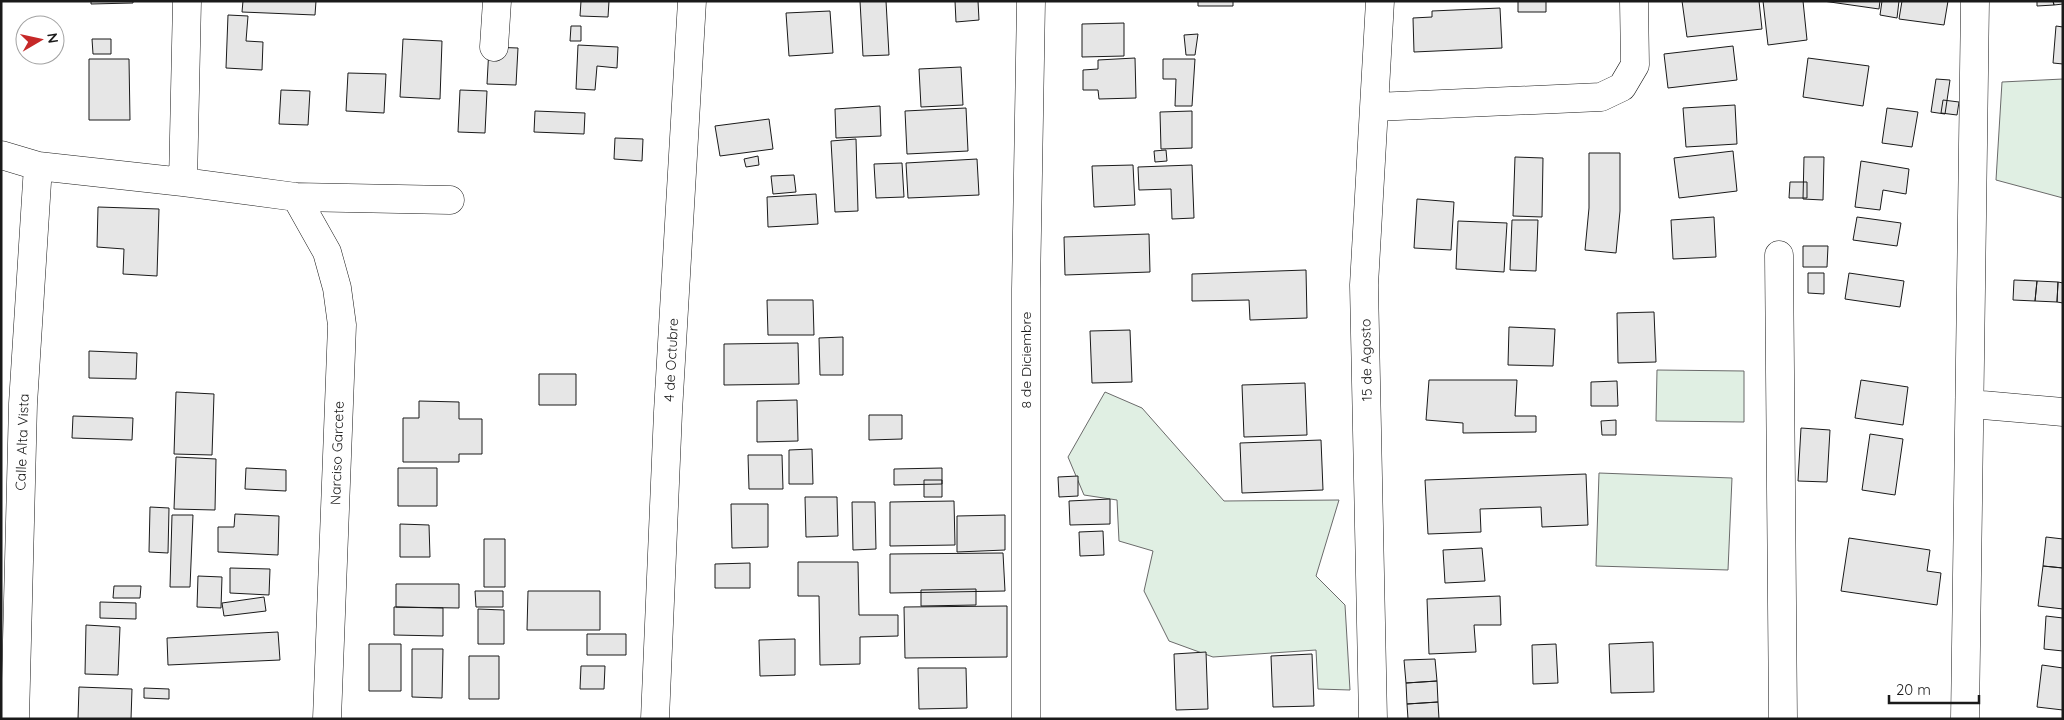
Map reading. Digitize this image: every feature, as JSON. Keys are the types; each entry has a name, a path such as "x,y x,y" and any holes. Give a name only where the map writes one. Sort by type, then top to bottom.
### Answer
{"street":[{"path":"183,182 187,1"},
{"path":"494,48 497,1"},
{"name":"4 de Octubre","path":"655,719 669,402 692,1"},
{"name":"8 de Diciembre","path":"1026,719 1026,289 1031,1"},
{"name":"15 de Agosto","path":"1372,719 1364,285 1380,1"},
{"path":"1374,107 1601,97 1622,87 1635,66 1634,1"},
{"path":"1965,719 1971,404 1975,1"},
{"path":"1,155 38,166 296,197 450,200"},
{"name":"Calle Alta Vista","path":"15,719 12,403 38,166"},
{"name":"Narciso Garcete","path":"296,197 327,252 337,288 342,326 327,719"},
{"path":"1780,255 1783,719"},
{"path":"1971,404 2063,412"}],"green space":[{"path":"2063,79 2063,198 1996,180 2002,82"},
{"path":"1657,370 1744,371 1744,422 1656,421"},
{"path":"1105,392 1142,408 1224,501 1339,500 1316,576 1345,605 1350,690 1318,689 1316,650 1213,657 1169,641 1144,591 1153,551 1119,541 1117,500 1084,495 1068,457"},
{"path":"1599,473 1732,478 1728,570 1596,566"}],"building":[{"path":"91,1 133,1 133,3 91,4"},
{"path":"243,1 316,1 315,15 242,12"},
{"path":"581,1 609,1 608,17 580,16"},
{"path":"860,1 886,1 889,55 863,56"},
{"path":"955,1 978,1 979,20 956,22"},
{"path":"1198,1 1233,1 1233,6 1198,6"},
{"path":"1518,1 1546,1 1546,12 1518,12"},
{"path":"1682,1 1759,1 1762,29 1687,37"},
{"path":"1763,1 1803,1 1807,40 1768,45"},
{"path":"1823,1 1880,1 1879,9"},
{"path":"1882,1 1899,1 1897,18 1880,15"},
{"path":"1902,1 1948,1 1944,25 1899,19"},
{"path":"2037,1 2053,1 2054,5 2037,6"},
{"path":"2053,1 2063,1 2063,4 2054,5"},
{"path":"1500,8 1502,48 1414,52 1413,18 1432,17 1432,11"},
{"path":"830,11 833,53 789,56 786,13"},
{"path":"228,15 248,16 246,41 263,42 262,70 226,68"},
{"path":"1124,23 1124,56 1082,57 1082,24"},
{"path":"571,26 581,26 581,41 570,41"},
{"path":"2056,26 2063,27 2063,64 2053,63"},
{"path":"1198,34 1195,55 1186,55 1184,35"},
{"path":"92,39 111,39 111,54 93,54"},
{"path":"403,39 442,41 440,99 400,97"},
{"path":"578,45 618,47 617,68 597,66 595,90 576,89"},
{"path":"1733,46 1737,80 1668,88 1664,54"},
{"path":"489,47 518,48 516,85 487,84"},
{"path":"1135,58 1136,98 1099,99 1098,90 1083,90 1083,70 1098,69 1098,60"},
{"path":"1808,58 1869,66 1863,106 1803,97"},
{"path":"89,59 129,59 130,120 89,120"},
{"path":"1163,59 1195,59 1192,106 1175,106 1176,79 1163,79"},
{"path":"961,67 963,105 921,107 919,69"},
{"path":"348,73 386,74 384,113 346,111"},
{"path":"1936,79 1950,80 1945,114 1931,112"},
{"path":"281,90 310,91 308,125 279,124"},
{"path":"460,90 487,91 485,133 458,132"},
{"path":"1943,100 1959,102 1957,115 1941,113"},
{"path":"1735,105 1737,144 1686,147 1683,108"},
{"path":"880,106 881,136 836,138 835,109"},
{"path":"966,108 968,151 907,154 905,111"},
{"path":"1887,108 1918,112 1912,147 1882,143"},
{"path":"535,111 585,113 584,134 534,132"},
{"path":"1192,111 1192,148 1161,149 1160,112"},
{"path":"769,119 773,149 720,156 715,126"},
{"path":"615,138 643,139 642,161 614,159"},
{"path":"856,139 858,211 835,212 831,141"},
{"path":"1166,150 1167,161 1155,162 1154,151"},
{"path":"1733,151 1737,191 1679,198 1674,158"},
{"path":"1589,153 1620,153 1620,211 1616,253 1585,250 1589,208"},
{"path":"758,156 759,165 746,167 744,159"},
{"path":"1515,157 1543,158 1542,217 1513,216"},
{"path":"1804,157 1824,157 1823,200 1803,199"},
{"path":"977,159 979,195 908,198 906,163"},
{"path":"1861,161 1909,169 1906,194 1883,190 1880,210 1855,207"},
{"path":"902,163 904,197 876,198 874,164"},
{"path":"1133,165 1135,205 1094,207 1092,166"},
{"path":"1192,165 1194,218 1172,219 1171,189 1139,190 1138,167"},
{"path":"794,175 796,192 773,194 771,176"},
{"path":"1790,182 1807,182 1807,198 1789,198"},
{"path":"816,194 818,224 768,227 767,197"},
{"path":"1417,199 1454,202 1451,250 1414,248"},
{"path":"98,207 159,209 157,276 123,274 124,249 97,247"},
{"path":"1714,217 1716,257 1673,259 1671,220"},
{"path":"1857,217 1901,223 1897,246 1853,240"},
{"path":"1512,220 1538,220 1536,271 1510,270"},
{"path":"1458,221 1507,223 1504,272 1456,269"},
{"path":"1149,234 1150,272 1065,275 1064,237"},
{"path":"1803,246 1828,246 1827,267 1803,267"},
{"path":"1306,270 1307,318 1250,320 1249,300 1192,301 1192,274"},
{"path":"1808,273 1824,273 1824,294 1808,293"},
{"path":"1849,273 1904,281 1900,307 1845,299"},
{"path":"2014,280 2037,281 2035,301 2013,300"},
{"path":"2037,281 2058,282 2057,302 2035,301"},
{"path":"2058,282 2063,283 2063,303 2057,302"},
{"path":"767,300 813,300 814,335 768,335"},
{"path":"1654,312 1656,362 1618,363 1617,313"},
{"path":"1509,327 1555,329 1553,366 1508,365"},
{"path":"1130,330 1132,382 1092,383 1090,331"},
{"path":"843,337 843,375 820,375 819,338"},
{"path":"798,343 799,384 724,385 724,344"},
{"path":"89,351 137,353 136,379 89,378"},
{"path":"539,374 576,374 576,405 539,405"},
{"path":"1429,380 1517,380 1515,416 1536,416 1536,432 1463,433 1463,423 1426,420"},
{"path":"1861,380 1908,387 1903,425 1855,418"},
{"path":"1617,381 1618,406 1591,406 1591,382"},
{"path":"1305,383 1307,435 1244,437 1242,385"},
{"path":"176,392 214,394 212,455 174,454"},
{"path":"797,400 798,441 757,442 757,401"},
{"path":"419,401 459,402 459,419 482,419 482,454 459,454 459,462 403,462 403,418 419,418"},
{"path":"869,415 902,415 902,439 869,440"},
{"path":"73,416 133,418 132,440 72,438"},
{"path":"1616,420 1616,435 1602,435 1601,421"},
{"path":"1801,428 1830,430 1827,482 1798,481"},
{"path":"1870,434 1903,439 1895,495 1862,490"},
{"path":"1321,440 1323,490 1242,493 1240,443"},
{"path":"812,449 813,484 789,484 789,450"},
{"path":"748,455 782,455 783,489 749,489"},
{"path":"176,457 216,459 215,510 174,509"},
{"path":"246,468 286,470 286,491 245,489"},
{"path":"398,468 437,468 437,506 398,506"},
{"path":"942,468 942,484 894,485 894,469"},
{"path":"1586,474 1588,525 1542,527 1541,507 1480,509 1481,532 1428,534 1425,480"},
{"path":"1078,476 1078,496 1059,497 1058,477"},
{"path":"924,480 942,480 942,497 924,497"},
{"path":"805,497 837,497 838,536 806,537"},
{"path":"1110,499 1110,524 1070,525 1069,501"},
{"path":"954,501 955,545 890,546 890,502"},
{"path":"852,502 875,502 876,549 853,550"},
{"path":"731,504 768,504 768,547 732,548"},
{"path":"150,507 169,508 168,553 149,552"},
{"path":"235,514 279,516 278,555 218,552 218,527 234,527"},
{"path":"172,515 193,515 190,587 170,587"},
{"path":"1005,515 1005,550 957,552 957,516"},
{"path":"400,524 429,525 430,557 400,557"},
{"path":"1103,531 1104,555 1080,556 1079,532"},
{"path":"2046,537 2063,539 2063,568 2043,566"},
{"path":"1849,538 1930,550 1927,571 1941,573 1937,605 1841,591"},
{"path":"484,539 505,539 505,587 484,587"},
{"path":"1482,548 1485,581 1445,583 1443,550"},
{"path":"1003,553 1005,591 890,593 890,554"},
{"path":"798,562 858,562 859,615 898,615 898,636 860,637 860,664 820,665 819,596 798,596"},
{"path":"750,563 750,588 715,588 715,564"},
{"path":"2043,566 2063,568 2063,609 2038,606"},
{"path":"230,568 270,569 269,595 230,593"},
{"path":"198,576 222,577 221,608 197,607"},
{"path":"396,584 459,584 459,608 396,607"},
{"path":"114,586 141,586 140,598 113,598"},
{"path":"976,589 976,605 921,606 921,590"},
{"path":"475,591 503,591 503,607 476,607"},
{"path":"528,591 600,591 600,630 527,630"},
{"path":"1500,596 1501,625 1474,625 1476,652 1429,654 1427,599"},
{"path":"264,597 266,611 224,616 222,603"},
{"path":"100,602 136,603 136,619 100,618"},
{"path":"1007,606 1007,657 905,658 904,607"},
{"path":"394,607 443,608 443,636 394,635"},
{"path":"478,609 504,610 504,644 478,644"},
{"path":"2046,616 2063,618 2063,651 2044,649"},
{"path":"86,625 120,627 118,675 85,674"},
{"path":"278,632 280,660 168,665 167,638"},
{"path":"587,634 626,634 626,655 587,655"},
{"path":"795,639 795,675 760,676 759,640"},
{"path":"1653,642 1654,692 1611,693 1609,644"},
{"path":"369,644 401,644 401,691 369,691"},
{"path":"1556,644 1558,683 1533,684 1532,645"},
{"path":"412,649 443,649 442,698 412,697"},
{"path":"1206,652 1208,709 1176,710 1174,654"},
{"path":"1312,654 1314,706 1273,707 1271,656"},
{"path":"469,656 499,656 499,699 469,699"},
{"path":"1435,659 1437,681 1406,683 1404,660"},
{"path":"2042,665 2063,668 2063,710 2037,707"},
{"path":"581,666 605,666 604,689 580,689"},
{"path":"918,668 966,668 967,708 919,709"},
{"path":"1437,681 1438,702 1407,704 1406,683"},
{"path":"79,687 132,689 131,719 78,719"},
{"path":"144,688 169,689 169,699 144,698"},
{"path":"1438,702 1439,719 1408,719 1407,704"}]}
